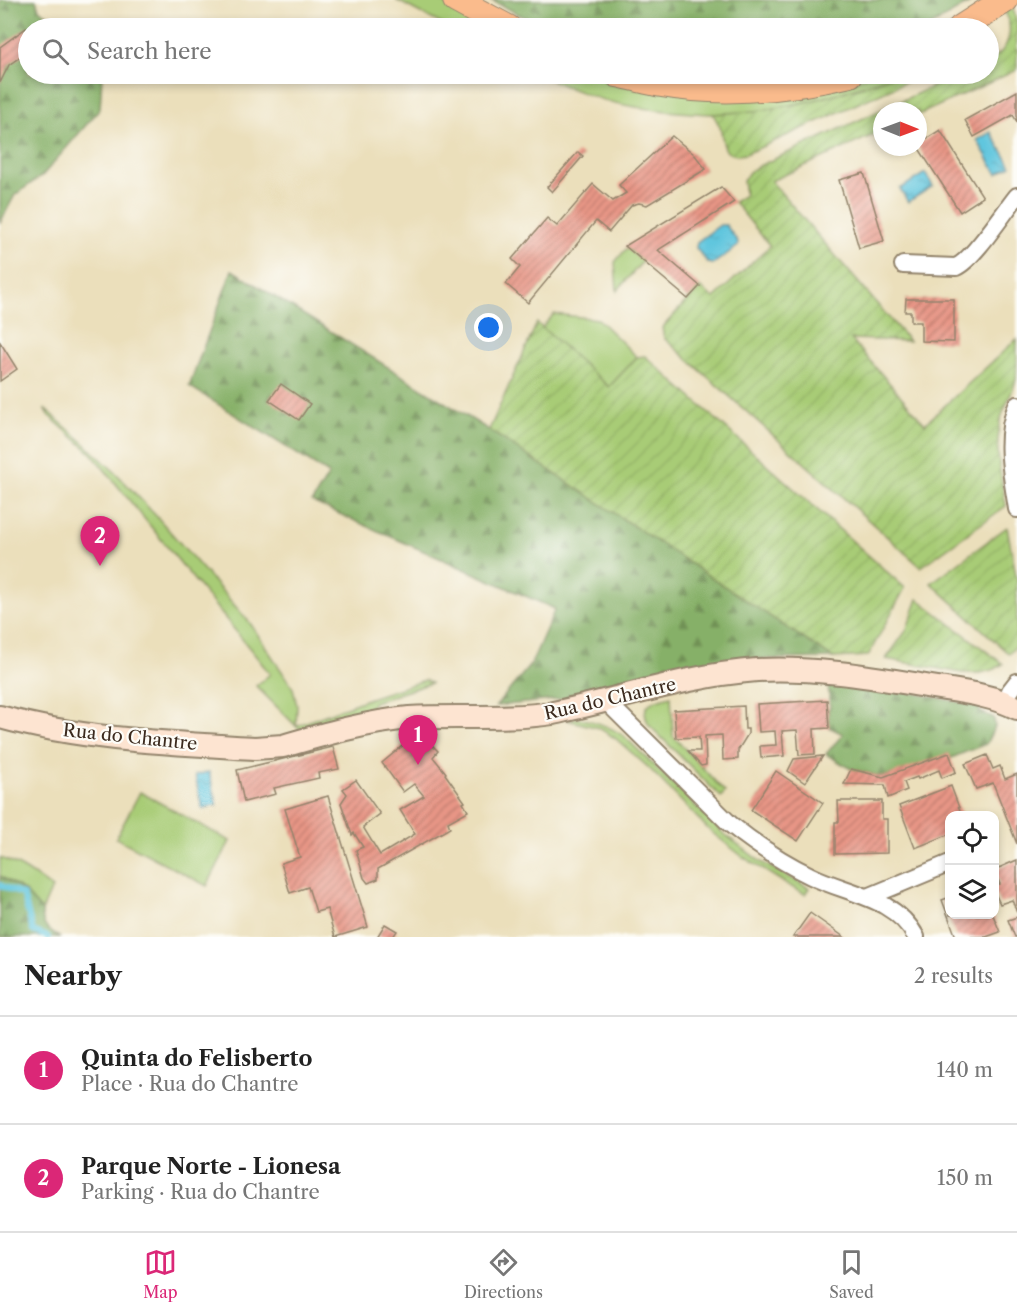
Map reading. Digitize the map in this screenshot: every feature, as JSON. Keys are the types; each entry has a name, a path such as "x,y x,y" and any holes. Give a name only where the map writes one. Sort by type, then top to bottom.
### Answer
{"main road":[{"path":"456,0 489,18"},
{"path":"977,18 1005,0"},
{"path":"663,84 731,89 797,84"}],"street":[{"path":"903,266 956,267 960,265 971,255 1017,195"},
{"path":"1017,405 1010,431 1010,461 1017,509"},
{"name":"Rua do Chantre","path":"0,717 26,724 127,740 268,748 393,720 429,717 534,716 553,713 703,678 739,672 826,671 973,695 1012,706 1010,691 1017,682"},
{"path":"606,701 730,824 745,836 800,870 884,905 904,919 916,937"},
{"path":"868,897 945,865"}],"green space":[{"path":"0,0 36,0 39,9 52,18 18,18 18,84 101,84 100,109 43,175 15,195 0,223"},
{"path":"396,0 439,0 472,18 430,18"},
{"path":"491,0 975,0 944,18 526,18"},
{"path":"1012,5 1017,22 1017,70 999,78 999,54 1005,46 1009,32 1004,10"},
{"path":"560,84 869,84 782,107 712,114 640,108 582,93"},
{"path":"869,84 901,84 746,154 737,155 727,152 720,127 713,114 792,105"},
{"path":"938,84 986,84 927,111 927,102 899,102"},
{"path":"873,114 873,135 771,181 909,341 851,339 925,424 1017,339 1016,380 1002,416 998,438 1006,506 921,567 664,338 662,328 699,287 714,298 770,246 734,202 745,195 743,181 749,172"},
{"path":"627,248 643,261 617,291 615,262"},
{"path":"232,270 489,430 833,658 759,659 703,664 572,698 496,706 531,664 555,609 312,502 329,474 189,386"},
{"path":"554,314 598,319 637,357 609,387 542,328"},
{"path":"537,323 609,387 637,357 645,356 905,588 868,656 833,658 489,430"},
{"path":"44,408 116,473 250,623 293,688 297,706 296,726 256,686 270,674 255,655 91,453 48,415"},
{"path":"1007,527 1017,580 1017,645 1009,654 931,583"},
{"path":"918,599 1003,664 981,673 962,673 886,659 906,631"},
{"path":"425,680 431,683 374,702 367,712 305,729 299,729 296,726"},
{"path":"828,683 898,690 978,706 981,712 994,718 995,726 986,744 951,758 883,777 851,769 826,754 843,734 829,728"},
{"path":"671,696 673,736 725,792 721,797 649,725 645,712 649,704"},
{"path":"576,718 602,724 624,736 723,833 761,862 809,888 805,894 743,857 710,831 649,768 615,738 599,728 567,720"},
{"path":"140,792 230,841 207,886 116,838"},
{"path":"0,858 21,867 52,888 42,911 24,891 0,876"},
{"path":"0,876 24,891 42,911 46,927 59,937 0,937"}],"water":[{"path":"991,132 1011,166 997,174 977,140"},
{"path":"925,173 933,186 908,202 900,189"},
{"path":"720,225 726,225 738,242 738,246 713,264 708,263 696,248 697,242"},
{"path":"209,772 217,805 202,809 195,775"}],"building":[{"path":"18,34 18,58 9,65 0,83 0,47"},
{"path":"1017,91 1017,122 1013,115 974,137 965,120"},
{"path":"940,130 983,197 960,212 924,156 927,156 927,138"},
{"path":"672,136 694,154 706,169 647,205 639,203 632,205 609,232 596,221 528,303 506,284 520,267 512,259 547,218 557,226 593,184 613,201 626,193 619,185"},
{"path":"578,152 583,156 552,192 547,187"},
{"path":"864,173 884,241 859,248 839,180"},
{"path":"721,187 734,202 658,250 700,286 688,299 625,246"},
{"path":"906,299 954,299 954,342 921,341 921,322 911,322 911,312 905,312"},
{"path":"0,342 17,369 0,381"},
{"path":"281,384 310,404 299,420 269,400"},
{"path":"827,700 829,728 814,729 815,754 799,755 797,730 782,731 784,756 761,758 760,746 776,745 775,731 759,732 757,704"},
{"path":"744,706 745,729 748,729 748,734 738,750 738,759 723,760 722,735 705,736 706,765 701,766 688,751 700,751 699,737 676,738 674,710"},
{"path":"419,732 438,751 433,757 465,802 463,803 468,811 448,822 450,828 378,869 378,879 368,883 364,878 356,850 363,847 354,833 352,835 341,803 347,794 343,789 356,780 380,814 363,827 380,855 415,834 400,810 424,796 414,784 403,792 382,763"},
{"path":"333,747 339,769 318,773 319,778 274,788 276,794 244,802 237,770"},
{"path":"949,753 956,772 942,778 939,770 918,779 917,777 904,782 907,790 888,798 885,785 844,784 851,769 883,777"},
{"path":"987,755 993,769 1000,766 1005,779 1017,774 1017,844 993,783 976,789 965,764"},
{"path":"823,756 805,783 788,771 794,759"},
{"path":"776,771 823,803 798,841 751,810"},
{"path":"951,786 960,811 945,811 945,836 915,848 899,806"},
{"path":"328,796 368,927 335,937 327,909 316,912 308,887 290,893 281,863 300,857 285,809"},
{"path":"838,801 882,801 882,819 887,819 887,853 835,854 835,822 839,822"},
{"path":"1017,860 1017,913 1012,900 1000,904 999,902 999,868"},
{"path":"810,913 844,937 793,937"},
{"path":"1017,917 1017,937 1015,937 1008,920"},
{"path":"949,919 995,919 1000,932 986,937 956,937"},
{"path":"385,924 397,931 393,937 377,937"}],"waterway":[{"path":"0,885 23,895 33,931 48,937"}],"place":[{"name":"Parque Norte - Lionesa","path":"100,566"},
{"name":"Quinta do Felisberto","path":"418,765"}]}
